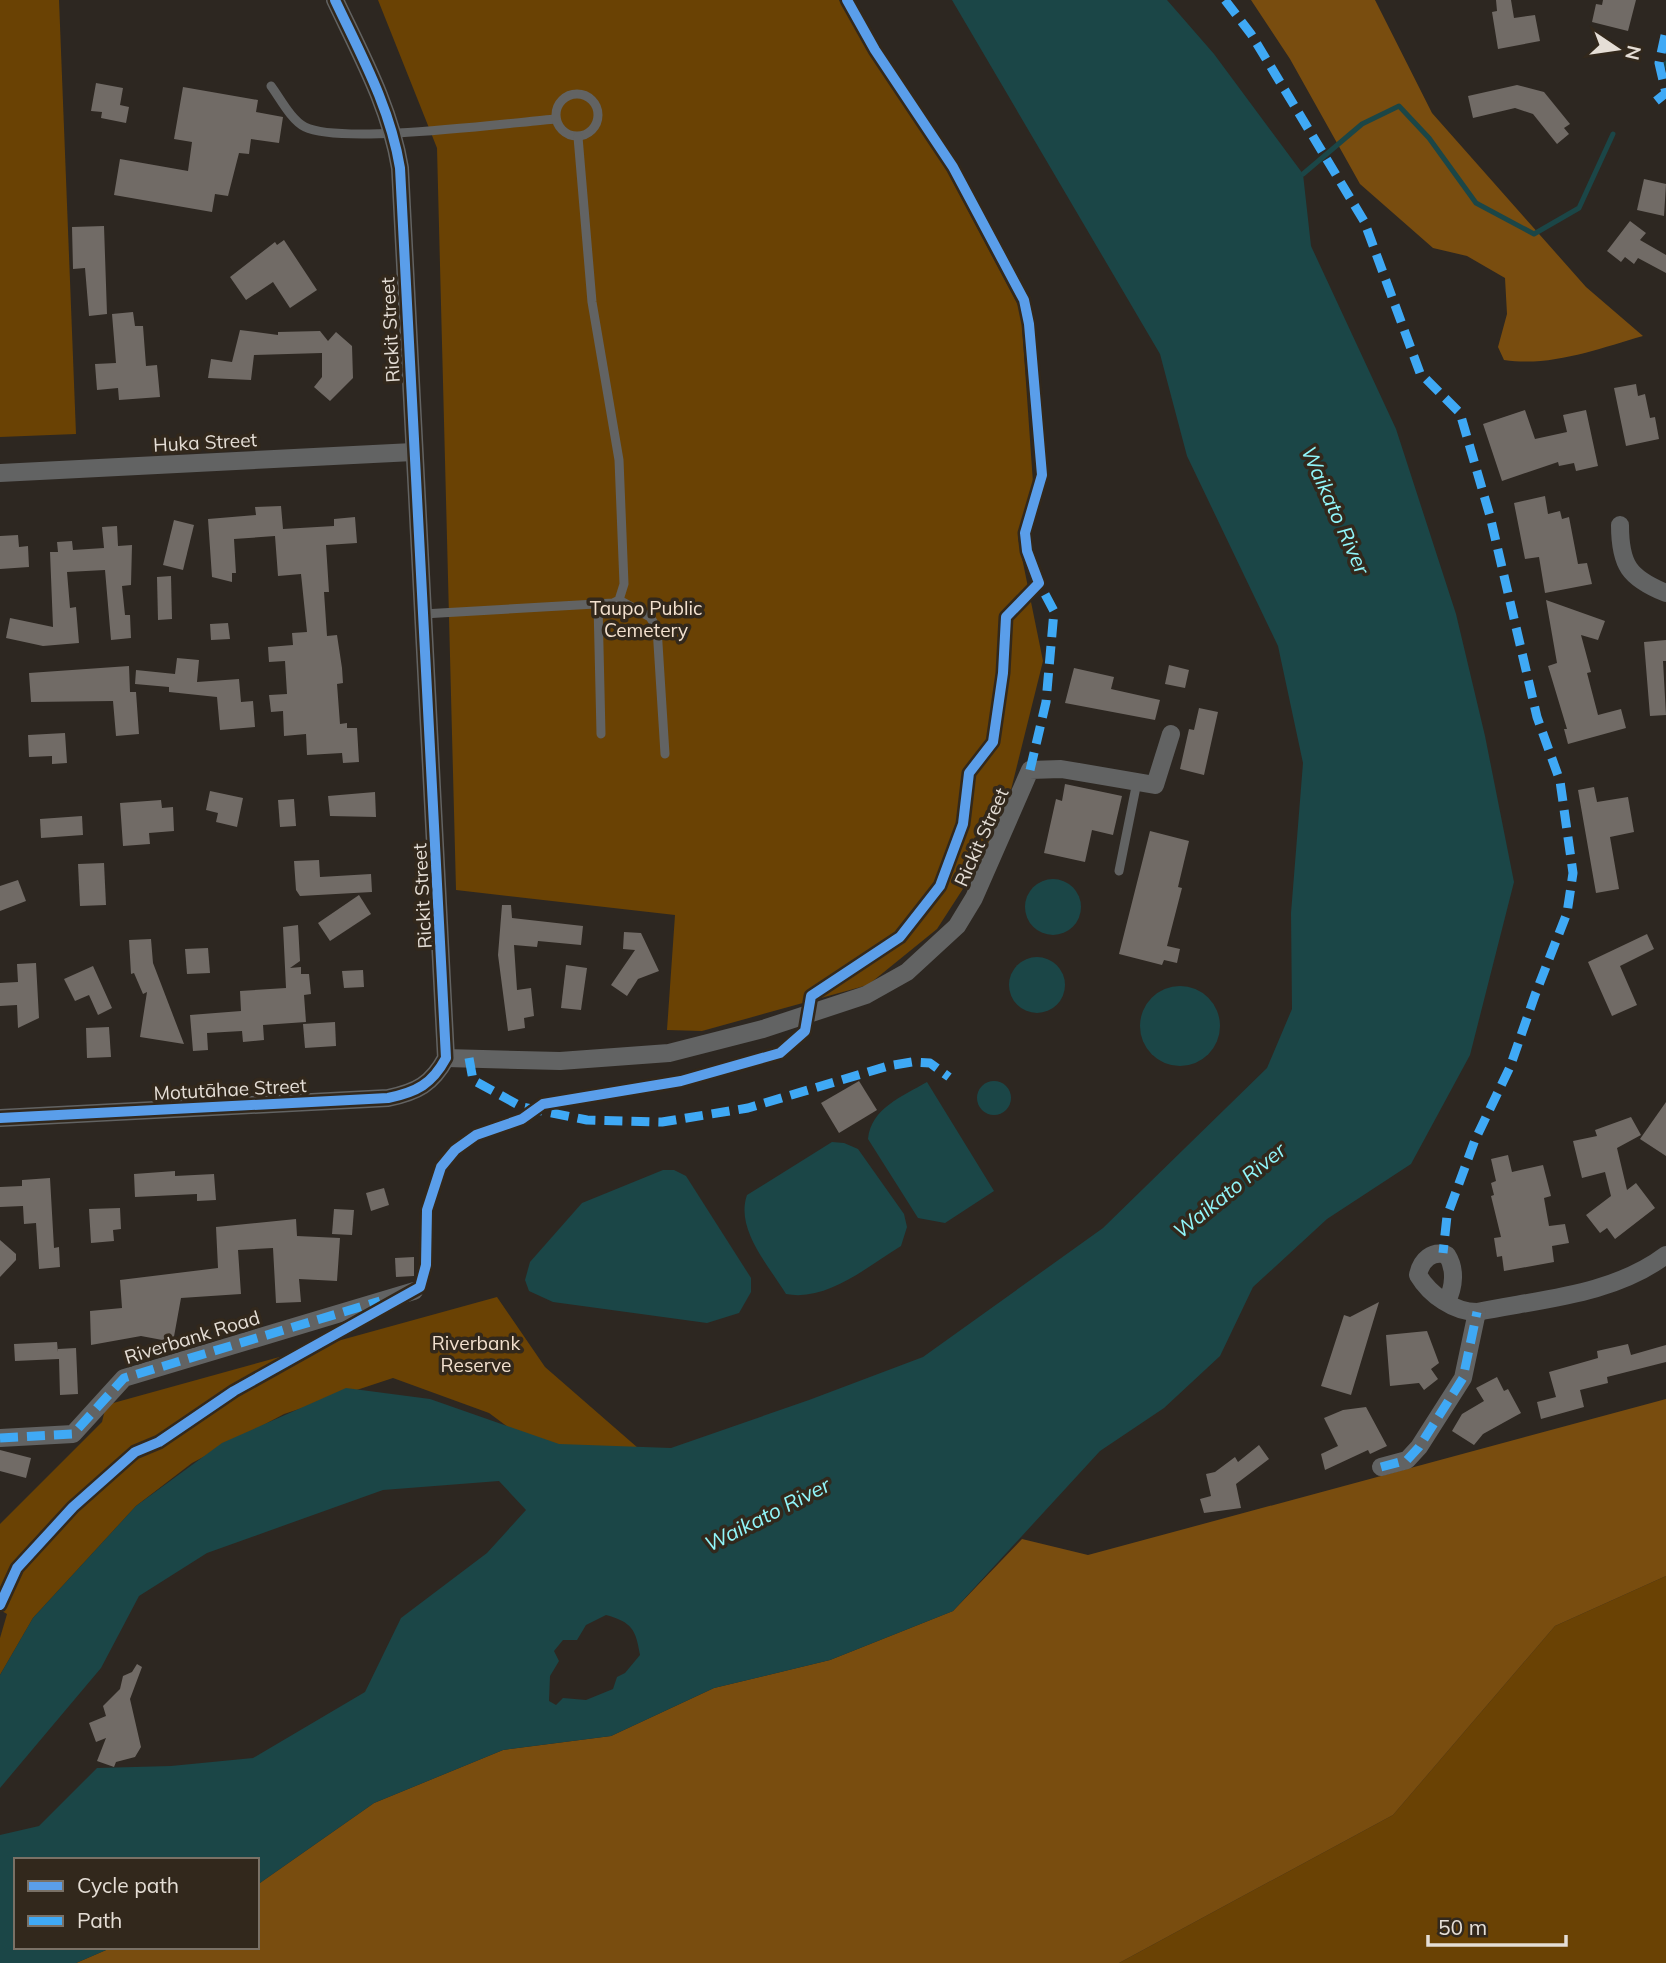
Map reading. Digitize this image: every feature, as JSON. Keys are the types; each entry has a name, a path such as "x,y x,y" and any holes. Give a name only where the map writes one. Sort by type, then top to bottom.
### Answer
{"street":[{"name":"Rickit Street","path":"335,0 394,131 400,168 446,1058 560,1061 669,1053 763,1029 866,995 907,972 957,926 974,898 1030,770 1061,769 1137,782"},
{"name":"Huka Street","path":"0,473 413,452"},
{"path":"1620,525 1622,559 1640,582 1666,593"},
{"path":"1137,782 1155,785 1171,734"},
{"name":"Motutāhae Street","path":"0,1118 388,1098 411,1093 426,1085 446,1058"},
{"path":"1447,1301 1463,1312 1477,1312 1605,1287 1639,1273 1666,1255"},
{"name":"Riverbank Road","path":"0,1438 73,1434 124,1378 414,1291"},
{"path":"1381,1467 1407,1460 1419,1447 1463,1378 1477,1312"}],"lane":[{"path":"271,86 301,125 318,132 394,131 556,119"},
{"path":"568,96 586,96 598,111 594,129 578,137 563,132 556,119 556,110 568,96"},
{"path":"578,137 592,302 619,460 624,584 619,600"},
{"path":"423,614 597,604 619,600 650,617 657,628 665,754"},
{"path":"597,604 601,734"},
{"path":"1119,871 1137,782"}],"green space":[{"path":"0,0 59,0 76,434 0,437"},
{"name":"Taupo Public Cemetery","path":"378,0 839,0 946,169 1021,311 1033,483 1018,538 1043,661 1001,830 937,929 868,985 702,1031 667,1030 675,915 456,890 437,148"},
{"name":"Riverbank Reserve","path":"497,1297 545,1367 638,1448 531,1444 489,1413 393,1378 284,1414 192,1463 136,1506 33,1618 0,1675 0,1638 7,1614 0,1610 0,1524 102,1422 106,1405"},
{"path":"1666,1576 1666,1963 1119,1963 1393,1815 1555,1626"}],"shaded area":[{"path":"1251,0 1375,0 1432,113 1586,287 1643,336 1557,359 1522,362 1504,360 1498,347 1507,314 1505,278 1467,256 1433,248 1360,184 1290,59"},
{"path":"1666,1399 1666,1576 1555,1626 1393,1815 1119,1963 76,1963 108,1949 259,1949 259,1884 374,1803 503,1750 611,1736 714,1688 830,1660 953,1611 1022,1539 1088,1555"}],"water":[{"name":"Waikato River","path":"952,0 1167,0 1214,54 1303,174 1311,246 1396,429 1456,614 1485,736 1514,882 1470,1055 1411,1164 1327,1219 1253,1287 1220,1356 1164,1408 1100,1451 953,1611 830,1660 714,1688 611,1736 503,1750 374,1803 259,1884 259,1858 14,1858 14,1949 108,1949 76,1963 0,1963 0,1835 39,1826 97,1768 171,1766 253,1758 365,1692 401,1618 487,1553 526,1510 499,1481 383,1490 207,1553 139,1596 101,1668 0,1788 0,1675 33,1618 136,1506 222,1443 346,1388 430,1399 559,1444 671,1448 809,1400 923,1357 1103,1228 1267,1068 1292,1009 1291,913 1303,763 1278,646 1187,456 1160,354","holes":["606,1615 622,1621 634,1633 640,1655 625,1673 617,1677 613,1689 586,1700 563,1698 556,1705 549,1701 550,1676 559,1661 554,1651 563,1640 577,1640 586,1625"]},
{"path":"1053,879 1064,881 1073,887 1079,896 1079,918 1073,927 1064,933 1053,935 1042,933 1033,927 1027,918 1025,907 1027,896 1033,887 1042,881"},
{"path":"1037,957 1048,959 1057,965 1063,974 1063,996 1057,1005 1048,1011 1037,1013 1026,1011 1017,1005 1011,996 1009,985 1011,974 1017,965 1026,959"},
{"path":"1180,986 1195,989 1208,998 1217,1011 1220,1026 1217,1041 1208,1054 1195,1063 1180,1066 1165,1063 1152,1054 1143,1041 1140,1026 1143,1011 1152,998 1165,989"},
{"path":"994,1081 1006,1086 1011,1098 1006,1110 994,1115 982,1110 977,1098 982,1086"},
{"path":"927,1082 994,1191 945,1223 918,1218 868,1139 870,1128 882,1111"},
{"path":"832,1142 844,1143 858,1149 904,1214 907,1227 901,1246 861,1272 817,1293 786,1294 750,1234 745,1208 747,1195"},
{"path":"663,1170 674,1170 686,1176 751,1278 751,1292 739,1313 707,1323 553,1302 529,1291 525,1280 530,1262 582,1203"}],"building":[{"path":"1496,0 1511,0 1514,18 1535,15 1540,41 1498,49 1492,12 1497,11"},
{"path":"1603,0 1636,0 1628,31 1592,22 1596,4 1602,5"},
{"path":"96,83 123,88 120,105 129,107 126,123 101,118 102,112 91,111"},
{"path":"1517,85 1544,92 1570,124 1564,128 1569,134 1557,144 1533,114 1515,108 1473,118 1468,96"},
{"path":"183,87 258,100 256,112 283,117 279,143 251,139 249,154 239,153 228,196 215,194 212,212 114,195 120,159 188,171 192,142 174,139"},
{"path":"1644,179 1666,184 1664,216 1637,210"},
{"path":"1630,221 1646,233 1640,240 1666,255 1666,273 1638,258 1634,264 1625,257 1621,262 1607,251"},
{"path":"104,226 107,314 89,316 85,268 73,269 72,227"},
{"path":"284,240 317,290 290,308 273,282 246,300 230,277 275,242 277,245"},
{"path":"133,312 135,326 143,326 146,366 157,365 160,397 119,400 118,388 97,390 95,364 116,363 112,314"},
{"path":"240,330 278,335 278,332 320,331 328,341 336,332 352,346 353,378 330,401 314,387 322,377 322,353 254,355 251,380 208,378 211,359 232,362"},
{"path":"1636,384 1638,396 1645,394 1650,418 1655,417 1659,439 1626,446 1614,388"},
{"path":"1525,410 1535,439 1567,432 1563,415 1586,410 1598,466 1576,471 1574,463 1559,466 1558,462 1502,481 1483,424"},
{"path":"1545,496 1548,514 1560,511 1562,519 1569,517 1578,564 1587,563 1592,584 1545,593 1539,557 1525,559 1514,503"},
{"path":"281,506 283,529 334,526 334,519 355,517 357,543 326,545 329,592 324,592 327,636 337,635 342,668 343,683 337,684 340,724 347,723 347,728 357,728 359,762 343,763 342,753 307,755 306,734 284,736 283,711 271,712 269,695 287,694 285,661 269,662 268,647 293,645 292,633 307,632 301,574 278,576 275,536 234,539 236,573 232,573 232,582 212,577 208,519 256,515 255,507"},
{"path":"174,520 194,525 183,570 163,565"},
{"path":"117,526 118,546 132,545 131,585 122,586 125,615 130,615 131,638 111,640 105,570 67,572 70,608 76,607 79,643 43,646 6,638 10,618 53,627 50,552 58,552 57,542 72,541 73,550 104,548 102,527"},
{"path":"18,535 19,547 28,546 29,567 0,569 0,536"},
{"path":"171,576 172,619 158,620 157,577"},
{"path":"1546,600 1605,621 1598,640 1581,635 1591,672 1587,673 1598,715 1621,709 1626,728 1568,744 1564,729 1567,729 1548,666 1557,663"},
{"path":"228,623 230,639 211,640 210,624"},
{"path":"1666,640 1666,661 1663,661 1666,715 1650,716 1644,642"},
{"path":"177,658 199,660 197,682 239,679 241,702 253,701 255,727 220,730 217,697 169,692 169,687 135,684 136,670 175,674"},
{"path":"1169,665 1189,670 1185,688 1165,684"},
{"path":"129,666 130,692 136,692 139,734 116,736 113,701 31,702 29,673"},
{"path":"1074,668 1114,677 1111,689 1160,700 1155,720 1065,703"},
{"path":"1199,708 1218,712 1204,775 1180,769 1189,729 1194,730"},
{"path":"65,733 67,763 52,764 52,756 29,757 28,735"},
{"path":"1065,784 1122,796 1113,835 1092,830 1085,862 1044,853 1056,799 1062,801"},
{"path":"1594,787 1597,802 1628,797 1634,832 1610,837 1619,889 1596,893 1578,790"},
{"path":"210,791 243,798 237,827 216,822 218,813 206,810"},
{"path":"375,792 376,817 330,816 328,796"},
{"path":"294,799 296,826 280,827 278,800"},
{"path":"161,800 162,808 173,807 174,831 149,833 150,844 123,846 120,803"},
{"path":"82,816 83,835 41,838 40,819"},
{"path":"1150,831 1189,841 1178,887 1182,888 1167,946 1180,949 1177,963 1164,960 1162,965 1119,954"},
{"path":"319,860 320,877 371,874 372,892 300,896 296,890 294,861"},
{"path":"104,863 106,905 80,906 78,864"},
{"path":"18,880 26,901 0,911 0,886"},
{"path":"359,895 371,914 330,941 318,923"},
{"path":"502,905 511,905 512,918 583,926 581,945 538,941 537,947 514,945 517,990 531,988 534,1016 524,1018 525,1028 508,1031 498,955"},
{"path":"298,925 300,961 290,968 301,967 301,974 309,974 311,994 304,995 306,1022 263,1025 264,1040 243,1042 242,1031 207,1033 208,1050 193,1051 190,1015 241,1011 240,991 286,988 283,927"},
{"path":"624,932 641,933 659,971 638,979 627,996 611,985 635,950 623,949"},
{"path":"1647,934 1654,949 1620,966 1637,1005 1612,1016 1588,962"},
{"path":"151,939 153,963 184,1044 140,1037 147,992 143,994 134,973 131,974 129,940"},
{"path":"208,948 210,973 187,974 185,949"},
{"path":"36,963 39,1018 18,1028 17,1005 0,1006 0,983 18,982 17,964"},
{"path":"566,965 587,968 581,1010 561,1008"},
{"path":"93,966 112,1008 98,1015 89,995 75,1001 64,979"},
{"path":"363,970 364,987 344,988 342,971"},
{"path":"335,1022 336,1046 305,1048 303,1024"},
{"path":"109,1027 111,1057 87,1058 86,1028"},
{"path":"859,1081 877,1110 839,1133 821,1103"},
{"path":"1666,1102 1666,1156 1640,1139"},
{"path":"1631,1117 1641,1135 1617,1148 1627,1190 1636,1183 1655,1208 1615,1239 1607,1228 1600,1233 1586,1215 1611,1196 1605,1172 1582,1178 1573,1141 1597,1136 1595,1130"},
{"path":"1508,1155 1512,1172 1543,1165 1551,1196 1544,1198 1549,1226 1565,1224 1569,1243 1552,1246 1554,1262 1504,1271 1502,1256 1497,1257 1494,1238 1501,1237 1491,1196 1494,1195 1491,1183 1496,1181 1491,1159"},
{"path":"175,1171 175,1176 214,1174 216,1200 197,1201 197,1194 135,1197 134,1174"},
{"path":"50,1178 54,1248 59,1247 60,1267 39,1269 36,1223 24,1224 23,1206 0,1207 0,1187 22,1186 22,1180"},
{"path":"384,1188 389,1205 371,1211 366,1193"},
{"path":"120,1208 121,1229 113,1230 114,1241 91,1243 89,1209"},
{"path":"334,1209 354,1210 352,1235 332,1234"},
{"path":"296,1219 297,1236 340,1238 337,1281 299,1279 301,1302 276,1303 273,1248 238,1250 241,1294 181,1298 173,1342 141,1336 91,1345 90,1311 122,1308 120,1280 218,1268 216,1227"},
{"path":"0,1240 16,1254 16,1260 0,1277"},
{"path":"414,1257 414,1276 396,1277 395,1258"},
{"path":"1379,1302 1351,1395 1321,1386 1344,1315 1350,1317"},
{"path":"1427,1331 1439,1363 1431,1369 1438,1379 1424,1390 1419,1383 1390,1386 1386,1335"},
{"path":"57,1342 58,1352 58,1349 76,1348 78,1394 60,1395 59,1359 15,1361 14,1344"},
{"path":"1628,1344 1631,1355 1666,1345 1666,1362 1607,1377 1608,1383 1580,1390 1584,1407 1541,1419 1537,1402 1556,1397 1549,1372 1598,1358 1597,1351"},
{"path":"1497,1377 1504,1391 1508,1389 1521,1413 1483,1434 1474,1445 1452,1431 1462,1414 1484,1401 1476,1388"},
{"path":"1366,1407 1387,1446 1370,1454 1368,1450 1325,1470 1321,1454 1338,1446 1324,1418 1343,1410"},
{"path":"1259,1445 1269,1459 1236,1484 1241,1508 1204,1513 1200,1499 1211,1496 1206,1474 1215,1472 1235,1457 1238,1462"},
{"path":"0,1450 31,1458 26,1478 0,1471"},
{"path":"137,1664 142,1667 130,1699 141,1747 135,1757 116,1762 114,1767 97,1761 106,1738 96,1742 89,1723 106,1716 103,1706 120,1689 123,1676 132,1672"}],"waterway":[{"path":"1303,174 1362,124 1399,106 1429,138 1476,203 1534,234 1579,208 1613,134"}],"marked path":[{"path":"1225,0 1251,34 1364,221 1420,373 1460,413 1490,516 1537,717 1560,781 1573,873 1567,913 1510,1067 1475,1140 1447,1216 1443,1253"},
{"path":"1656,101 1666,93 1659,63 1666,31"},
{"path":"1030,770 1046,702 1054,611 1039,583"},
{"path":"469,1058 473,1080 522,1107 587,1120 662,1122 748,1108 888,1066 912,1062 930,1063 949,1077"},
{"path":"0,1438 73,1434 124,1378 380,1301"},
{"path":"1381,1467 1407,1460 1419,1447 1463,1378 1477,1312"}],"cycle path":[{"path":"0,1118 388,1098 423,1086 446,1058 400,168 382,103 335,0"},
{"path":"0,1605 17,1568 73,1507 135,1452 159,1442 234,1391 420,1287 426,1265 427,1210 441,1167 455,1150 476,1135 522,1119 543,1104 681,1081 780,1053 805,1031 811,996 900,937 940,886 963,824 969,773 993,742 1003,673 1006,617 1039,583 1027,551 1025,533 1042,475 1029,324 1024,300 953,167 875,50 847,0"}]}
